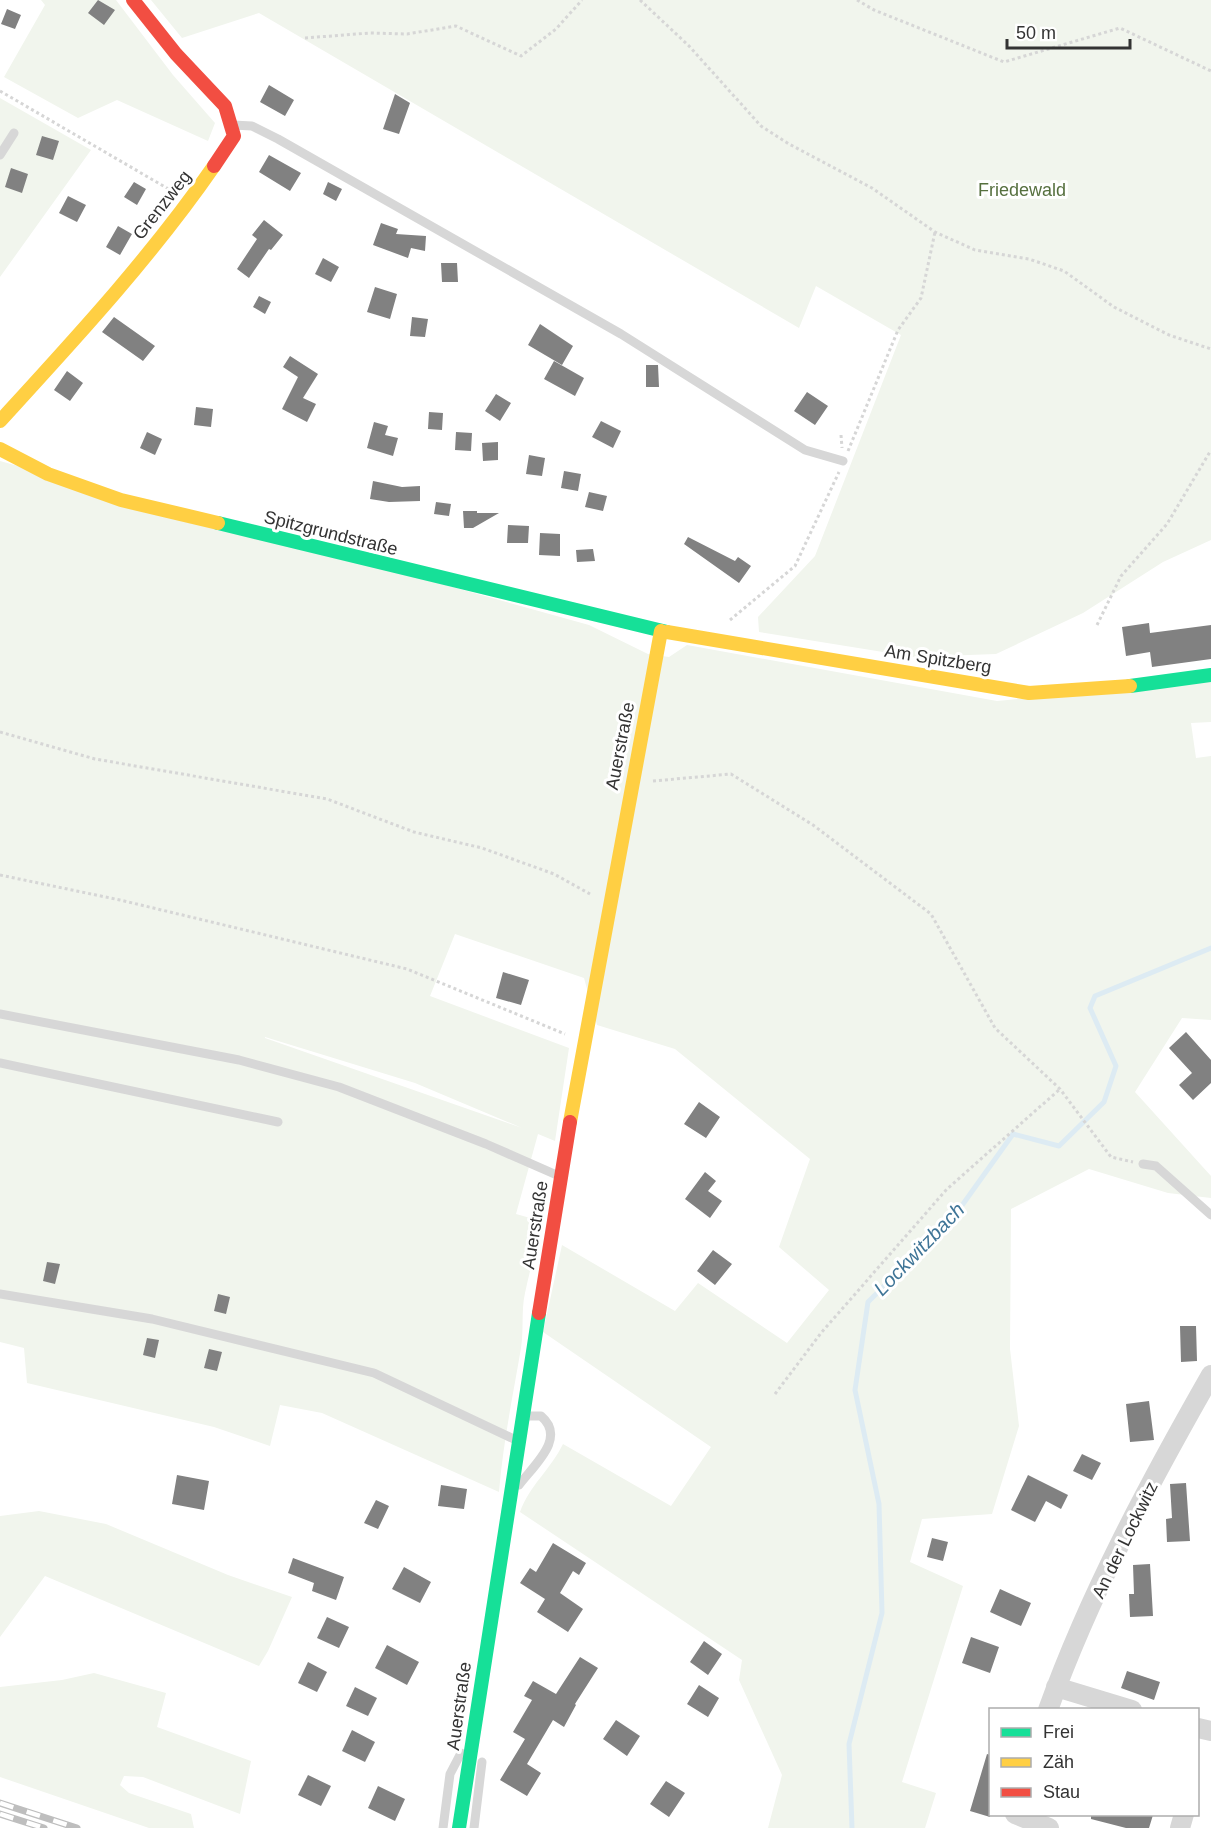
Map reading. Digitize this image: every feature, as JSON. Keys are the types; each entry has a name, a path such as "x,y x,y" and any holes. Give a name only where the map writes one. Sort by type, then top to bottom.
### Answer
{"street":[{"path":"133,0 176,54 225,106 231,125"},
{"name":"Grenzweg","path":"0,421 83,330 186,206 234,136 231,125"},
{"name":"Spitzgrundstraße","path":"0,449 48,474 121,500 661,631"},
{"name":"Am Spitzberg","path":"661,631 1029,693 1105,689 1211,675"},
{"name":"Auerstraße","path":"459,1828 509,1498 583,1041 661,631"},
{"name":"An der Lockwitz","path":"1049,1708 1113,1559 1170,1446 1211,1375"},
{"path":"1056,1687 1125,1708"},
{"path":"1016,1816 1049,1828"}],"lane":[{"path":"231,125 252,126 278,139 621,334 805,450 843,461"},
{"path":"0,155 14,133"},
{"path":"0,1014 239,1060 339,1087 486,1144 561,1178"},
{"path":"0,1063 278,1122"},
{"path":"1143,1164 1156,1166 1211,1215"},
{"path":"0,1294 152,1319 374,1373 518,1441"},
{"path":"509,1498 549,1445 553,1433 550,1424 542,1416 522,1416"},
{"path":"443,1828 450,1774 457,1758 472,1740 481,1752 482,1763 474,1828"}],"path":[{"path":"305,38 370,33 408,34 456,26 521,56 556,29 582,0"},
{"path":"640,0 689,45 760,126 789,144 872,188 935,232 975,250 1029,259 1064,271 1114,307 1169,335 1211,349"},
{"path":"857,0 874,10 1004,62 1120,28 1211,71"},
{"path":"0,91 167,187 186,206"},
{"path":"722,641 730,620 795,566 858,433 898,330 921,298 935,232"},
{"path":"841,435 843,461"},
{"path":"1097,624 1121,576 1167,524 1211,450"},
{"path":"0,732 95,759 327,799 414,832 482,848 554,874 608,903"},
{"path":"631,783 731,774 813,825 931,914 995,1028 1060,1089 1111,1157 1143,1164"},
{"path":"0,875 120,900 407,969 583,1041"},
{"path":"775,1395 821,1333 947,1189 1060,1089"}],"green space":[{"path":"41,0 116,0 173,75 215,123 208,141 117,100 78,118 4,77 45,5"},
{"name":"Friedewald","path":"151,0 1211,0 1211,540 1163,562 1083,613 996,654 914,657 759,632 758,617 815,556 901,335 816,286 799,328 259,13 182,38"},
{"path":"0,98 91,150 0,277"},
{"path":"0,461 589,625 648,654 669,657 687,645 997,701 1211,681 1211,722 1191,723 1196,758 1211,756 1211,1020 1182,1018 1135,1092 1211,1176 1211,1198 1168,1193 1089,1169 1011,1209 1010,1349 1019,1426 992,1514 922,1519 910,1562 963,1586 902,1782 936,1793 925,1828 768,1828 782,1775 739,1680 742,1660 520,1512 529,1494 563,1444 671,1506 711,1447 543,1332 562,1245 675,1311 698,1283 787,1343 829,1290 779,1247 810,1159 675,1049 597,1025 584,978 455,934 430,996 569,1048 555,1141 538,1134 516,1214 541,1221 524,1300 521,1348 499,1492 322,1413 280,1405 270,1446 214,1427 27,1383 24,1348 0,1342","holes":["265,1037 415,1083 522,1128"]},
{"path":"39,1511 106,1524 228,1575 292,1597 259,1666 45,1576 0,1637 0,1516"},
{"path":"94,1673 166,1693 157,1727 251,1761 240,1814 143,1777 124,1776 120,1785 129,1793 191,1814 194,1828 149,1828 0,1777 0,1687 62,1680"}],"building":[{"path":"98,0 115,10 104,25 88,13"},
{"path":"7,9 21,15 15,29 1,24"},
{"path":"269,85 294,100 285,116 260,102"},
{"path":"395,94 410,103 399,134 383,129"},
{"path":"42,136 59,141 53,160 36,155"},
{"path":"269,155 301,173 290,191 259,172"},
{"path":"11,168 28,174 22,193 5,187"},
{"path":"134,182 146,189 137,205 124,197"},
{"path":"328,182 342,189 336,201 323,194"},
{"path":"68,196 86,205 77,222 59,213"},
{"path":"264,220 283,235 271,250 269,249 249,278 237,269 257,239 252,235"},
{"path":"381,223 398,229 396,234 426,236 425,251 411,248 408,258 373,245"},
{"path":"118,226 132,234 120,255 106,247"},
{"path":"323,258 339,267 331,282 315,274"},
{"path":"441,263 457,263 458,282 442,282"},
{"path":"375,287 397,294 390,319 367,312"},
{"path":"259,296 271,302 265,314 253,307"},
{"path":"114,317 155,346 143,361 102,332"},
{"path":"412,317 428,319 425,337 410,336"},
{"path":"540,324 573,346 562,365 528,345"},
{"path":"290,356 318,374 303,398 316,404 307,422 282,409 298,377 283,367"},
{"path":"554,361 584,378 575,396 544,379"},
{"path":"646,365 658,365 659,387 646,387"},
{"path":"67,371 83,383 70,401 54,390"},
{"path":"807,392 828,406 815,425 794,411"},
{"path":"496,394 511,403 500,421 485,411"},
{"path":"196,407 213,409 211,427 194,425"},
{"path":"429,412 443,413 442,430 428,429"},
{"path":"601,421 621,431 613,448 592,437"},
{"path":"374,422 388,426 385,435 398,438 393,456 367,448"},
{"path":"147,432 162,439 155,455 140,448"},
{"path":"456,432 472,433 471,451 455,450"},
{"path":"498,442 498,460 483,461 482,443"},
{"path":"529,455 545,458 542,476 526,474"},
{"path":"564,471 581,474 578,491 561,488"},
{"path":"373,481 402,487 420,486 420,501 389,502 370,499"},
{"path":"589,492 607,496 603,511 585,507"},
{"path":"436,502 451,504 449,516 434,514"},
{"path":"463,511 499,513 473,528 464,528"},
{"path":"508,525 529,526 528,543 507,543"},
{"path":"540,533 560,534 560,556 539,555"},
{"path":"688,537 735,561 738,557 751,566 739,583 684,544"},
{"path":"593,549 595,561 577,562 576,550"},
{"path":"1149,623 1150,633 1211,625 1211,659 1152,667 1150,652 1126,656 1122,627"},
{"path":"503,972 529,980 521,1005 496,998"},
{"path":"1186,1032 1211,1060 1211,1083 1193,1100 1179,1085 1192,1073 1169,1048"},
{"path":"699,1102 720,1117 706,1138 684,1124"},
{"path":"705,1172 716,1181 708,1191 722,1201 710,1218 685,1199"},
{"path":"713,1250 732,1264 715,1285 697,1271"},
{"path":"47,1262 60,1264 55,1284 43,1281"},
{"path":"218,1294 230,1297 226,1314 214,1311"},
{"path":"1180,1326 1196,1326 1197,1361 1181,1362"},
{"path":"147,1338 159,1340 155,1358 143,1355"},
{"path":"209,1349 222,1352 217,1371 204,1368"},
{"path":"1149,1401 1154,1440 1130,1442 1126,1404"},
{"path":"1082,1454 1101,1463 1092,1480 1073,1471"},
{"path":"177,1475 209,1481 204,1510 172,1504"},
{"path":"1028,1475 1068,1495 1061,1509 1046,1501 1035,1522 1011,1510"},
{"path":"1186,1483 1190,1541 1167,1542 1166,1519 1172,1518 1170,1484"},
{"path":"441,1485 467,1489 464,1509 438,1506"},
{"path":"376,1500 389,1506 378,1529 364,1523"},
{"path":"932,1538 948,1542 943,1561 927,1557"},
{"path":"553,1543 586,1563 579,1575 573,1571 560,1593 583,1609 568,1632 537,1612 545,1599 520,1583 530,1568 536,1572"},
{"path":"293,1558 344,1577 336,1600 312,1591 314,1583 288,1573"},
{"path":"1150,1564 1153,1616 1130,1617 1129,1594 1134,1594 1133,1565"},
{"path":"404,1567 431,1582 420,1603 392,1589"},
{"path":"1000,1589 1031,1603 1021,1626 990,1612"},
{"path":"327,1617 349,1627 339,1648 317,1638"},
{"path":"971,1637 999,1647 990,1673 962,1663"},
{"path":"704,1641 722,1654 708,1675 690,1662"},
{"path":"387,1645 419,1662 407,1685 375,1668"},
{"path":"580,1657 598,1668 575,1704 564,1727 553,1720 527,1764 541,1773 527,1796 500,1780 525,1739 513,1732 532,1700 524,1696 533,1681 556,1694"},
{"path":"308,1662 327,1672 317,1692 298,1683"},
{"path":"1127,1671 1160,1682 1154,1700 1121,1688"},
{"path":"699,1685 719,1698 708,1717 687,1704"},
{"path":"355,1687 377,1698 368,1716 346,1706"},
{"path":"616,1720 640,1736 627,1756 603,1739"},
{"path":"352,1730 375,1742 365,1762 342,1751"},
{"path":"987,1754 989,1755 990,1817 970,1811"},
{"path":"308,1775 331,1786 321,1806 298,1795"},
{"path":"666,1781 685,1793 669,1817 650,1804"},
{"path":"378,1786 405,1799 395,1821 368,1808"},
{"path":"1091,1816 1153,1816 1149,1828 1126,1828 1091,1819"}],"waterway":[{"name":"Lockwitzbach","path":"852,1828 849,1744 882,1613 879,1504 855,1390 868,1302 953,1218 1013,1134 1059,1146 1104,1102 1116,1066 1090,1008 1095,996 1211,948"}],"railway":[{"path":"0,1803 77,1828"},
{"path":"0,1814 44,1828"}],"traffic: fast":[{"path":"218,523 667,632"},
{"path":"1130,686 1211,675"},
{"path":"459,1828 539,1313"}],"traffic: slow":[{"path":"0,421 165,233 214,166"},
{"path":"0,449 48,474 121,500 218,523"},
{"path":"570,1122 661,631"},
{"path":"667,632 1029,693 1130,686"}],"traffic: jam":[{"path":"133,0 176,54 225,106 234,136 214,166"},
{"path":"539,1313 570,1122"}]}
